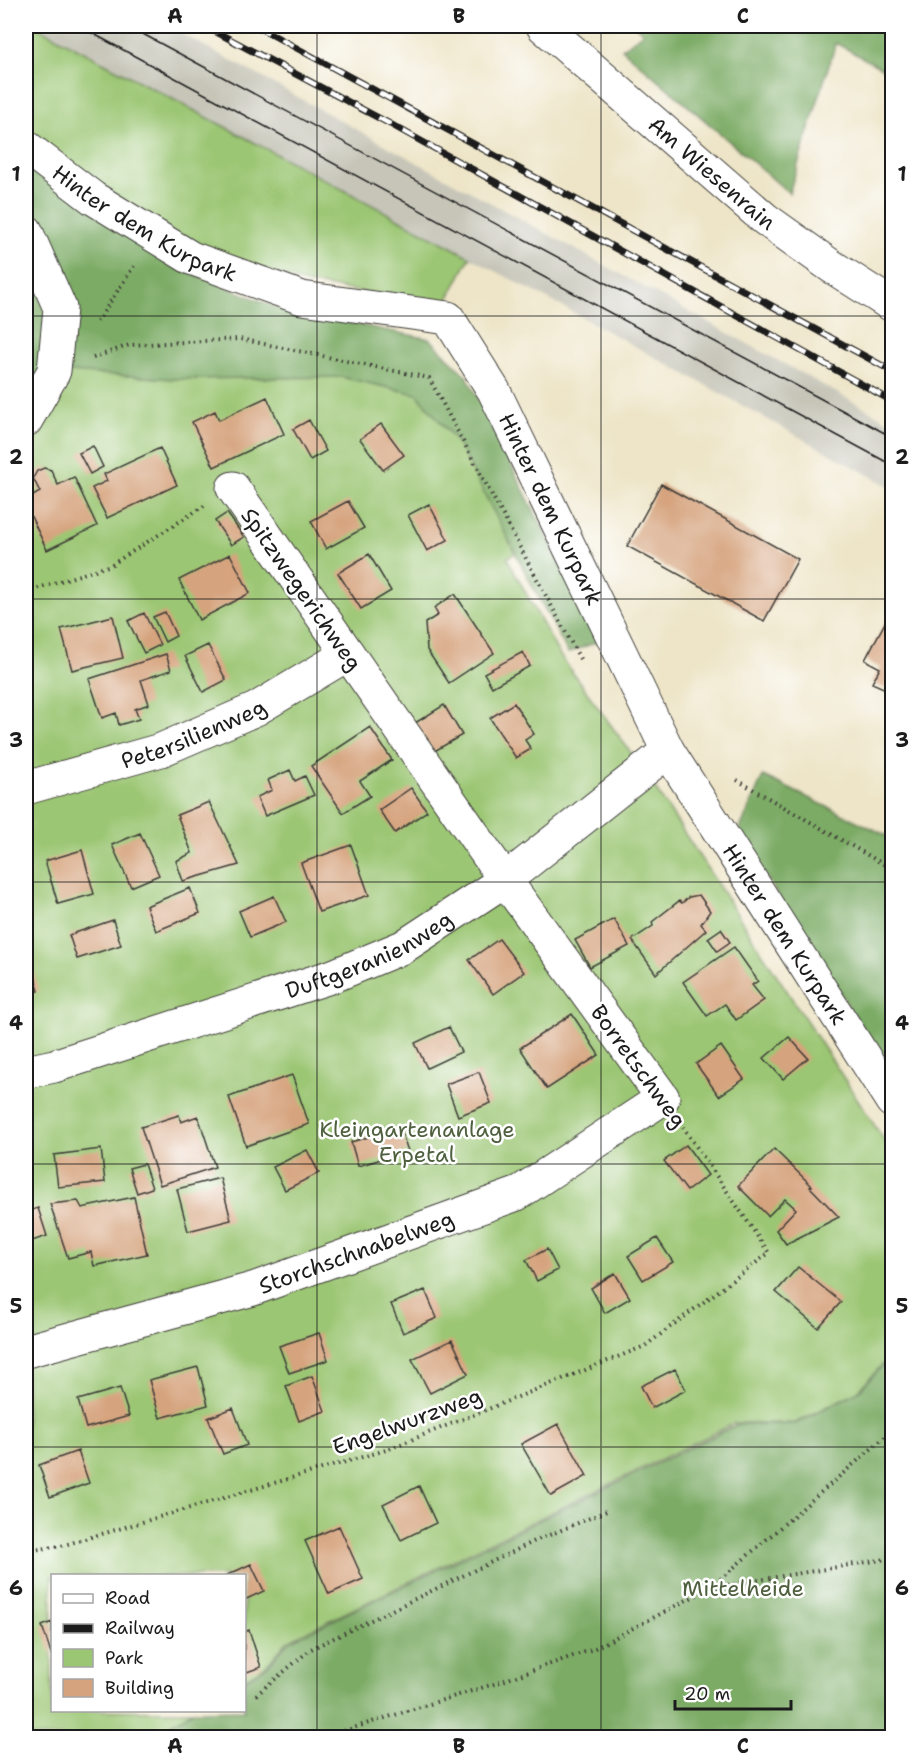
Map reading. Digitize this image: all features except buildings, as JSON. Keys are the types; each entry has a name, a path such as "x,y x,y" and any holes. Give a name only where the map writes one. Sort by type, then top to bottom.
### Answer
{"street":[{"name":"Am Wiesenrain","path":"543,26 765,219 831,266 892,305"},
{"name":"Hinter dem Kurpark","path":"26,147 93,198 191,258 302,298 448,318 494,391 668,751 892,1101"},
{"path":"26,231 60,308 54,371 26,420"},
{"name":"Spitzwegerichweg","path":"233,488 505,880"},
{"name":"Petersilienweg","path":"26,788 161,750 256,709 348,654"},
{"name":"Duftgeranienweg","path":"26,1072 54,1066 333,976 404,947 505,880 668,751"},
{"name":"Borretschweg","path":"505,880 663,1098"},
{"name":"Storchschnabelweg","path":"26,1351 253,1289 516,1194 663,1098"}],"path":[{"path":"93,329 153,235"},
{"path":"54,371 129,345 240,339 429,378 576,654"},
{"name":"Spitzwegerichweg","path":"26,592 111,565 233,488"},
{"path":"737,780 892,869"},
{"name":"Borretschweg","path":"663,1098 770,1253"},
{"name":"Engelwurzweg","path":"26,1551 61,1546 386,1450 419,1437 645,1346 770,1253"},
{"path":"321,1737 497,1683 593,1648 710,1588 892,1431"},
{"path":"256,1695 311,1649 535,1541 609,1510"},
{"path":"710,1588 892,1558"}],"shaded area":[{"path":"35,26 168,26 892,423 892,488 578,315"}],"green space":[{"path":"27,26 35,26 470,257 445,305 306,283 195,247 101,187 26,131"},
{"path":"636,26 892,26 892,74 836,43 789,193 622,49 643,33"},
{"path":"26,161 186,271 283,310 430,339 467,377 599,641 568,653 457,442 417,394 341,377 175,379 54,371 26,420"},
{"name":"Kleingartenanlage Erpetal","path":"54,371 175,379 341,377 417,394 457,442 516,552 507,558 559,654 640,765 892,1155 892,1354 858,1391 795,1423 735,1423 287,1641 267,1665 246,1678 246,1574 51,1574 51,1712 191,1712 165,1728 127,1737 26,1737 26,420"},
{"path":"763,776 892,838 892,1075 738,833"},
{"name":"Mittelheide","path":"892,1355 892,1737 127,1737 165,1728 191,1712 246,1712 246,1679 268,1666 288,1642 738,1424 795,1424 859,1391"}],"tram line":[{"path":"79,26 892,465"},
{"path":"128,26 892,437"}],"railway":[{"path":"205,26 392,125 892,401"},
{"path":"256,26 892,371"}]}
